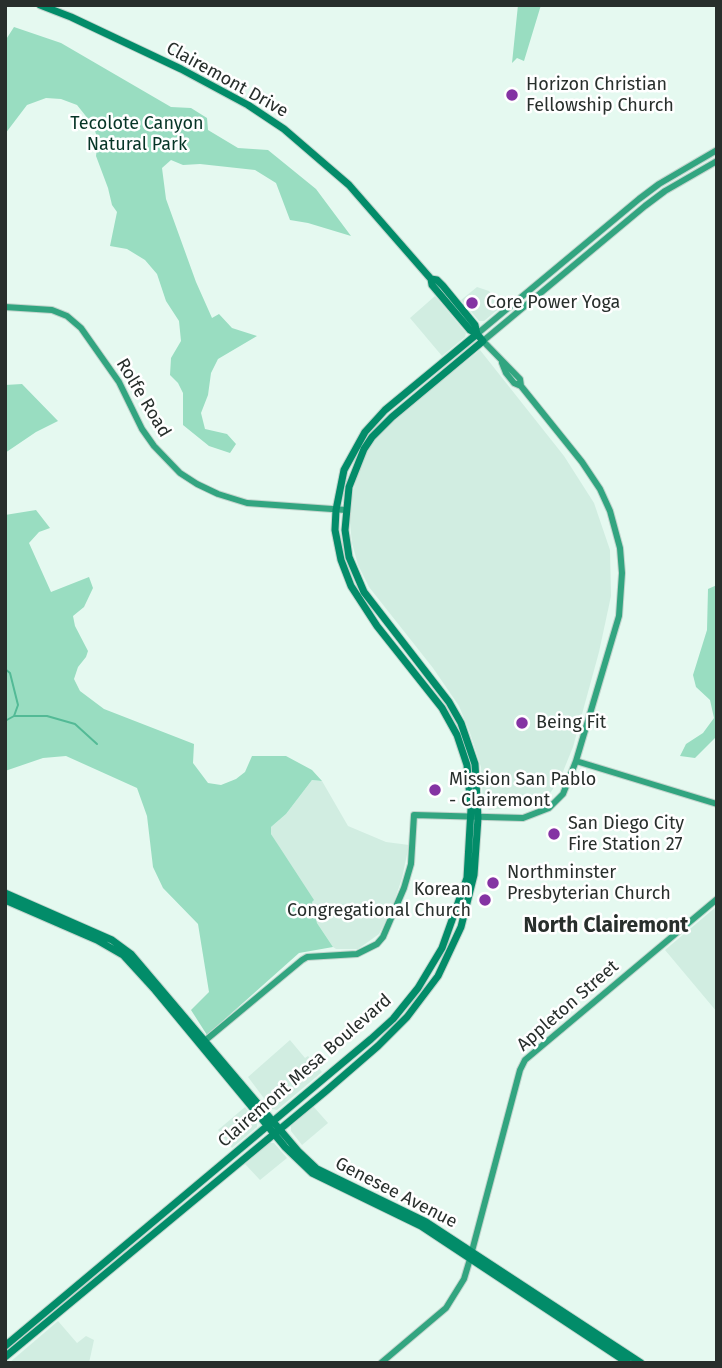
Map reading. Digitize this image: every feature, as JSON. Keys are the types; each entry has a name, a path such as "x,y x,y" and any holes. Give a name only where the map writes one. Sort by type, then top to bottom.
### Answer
{"main road":[{"name":"Clairemont Drive","path":"40,5 181,69 284,129 349,185 431,279 437,280 443,286 475,325 477,334 483,341"},
{"name":"Clairemont Mesa Boulevard","path":"5,1346 371,1039 400,1010 424,979 442,948 461,899 468,870 474,817 469,776 461,746 450,722 377,626 351,586 341,560 335,530 336,510 344,470 365,432 385,410 477,334"},
{"name":"Clairemont Mesa Boulevard","path":"5,1357 277,1131 399,1025 438,975 450,952 468,903 474,875 476,775 472,754 458,718 438,687 375,608 360,584 349,557 345,530 346,510 353,474 372,438 392,417 483,341"},
{"path":"422,682 438,687"},
{"name":"Genesee Avenue","path":"5,892 122,946 138,960 203,1043"},
{"name":"Genesee Avenue","path":"5,901 97,940 123,954 277,1131 317,1169 418,1218 628,1363"},
{"name":"Genesee Avenue","path":"471,1255 641,1363"}],"street":[{"name":"Clairemont Mesa Boulevard","path":"477,334 649,191 717,150"},
{"name":"Clairemont Mesa Boulevard","path":"483,341 645,206 665,191 717,161"},
{"name":"Rolfe Road","path":"5,307 52,310 67,316 80,327 119,382 142,429 154,446 174,467 197,484 247,503 346,510"},
{"name":"Clairemont Drive","path":"203,1043 307,957 357,954 377,944 383,937 404,888 411,864 414,815 523,818 550,808 563,794 576,761 619,616 622,573 620,548 610,511 600,489 582,462 521,386 514,383 502,363 483,341"},
{"path":"576,761 717,804"},
{"name":"Appleton Street","path":"381,1363 446,1308 464,1279 520,1070 525,1060 717,899"}],"shaded area":[{"path":"477,287 489,291 502,306 484,321 479,321 461,300"},
{"path":"435,296 466,333 465,337 442,356 410,318"},
{"path":"480,350 564,456 594,503 610,550 611,596 573,747 562,774 551,792 534,805 489,810 483,802 481,767 459,706 433,668 369,587 358,565 350,523 352,496 369,446 393,419"},
{"path":"312,780 322,781 348,826 386,842 409,845 391,911 379,934 358,949 333,947 317,923 311,902 271,834 271,827 286,814"},
{"path":"717,906 717,1012 665,950"},
{"path":"290,1040 305,1058 308,1056 322,1072 277,1110 272,1109 248,1077"},
{"path":"313,1106 328,1123 302,1145 291,1131 291,1126"},
{"path":"245,1107 257,1122 257,1127 232,1148 218,1130"},
{"path":"269,1143 274,1143 287,1158 260,1180 245,1164"},
{"path":"58,1321 77,1343 86,1336 94,1340 89,1363 9,1363"}],"green space":[{"path":"518,5 541,5 524,61 517,58 512,63"},
{"name":"Tecolote Canyon Natural Park","path":"14,27 61,43 171,107 191,108 207,118 208,130 238,148 268,150 316,189 351,236 290,220 276,183 255,170 200,164 183,165 171,160 162,168 166,199 212,318 219,314 232,328 257,336 218,359 211,373 208,395 201,413 205,429 227,434 236,444 230,453 209,446 183,425 183,393 170,375 171,358 181,341 179,321 166,301 157,274 145,260 127,249 110,246 117,212 112,205 96,156 98,140 93,125 77,105 61,99 46,98 27,105 5,134 5,41"},
{"path":"22,384 58,421 5,453 5,385"},
{"path":"36,510 50,528 39,532 29,543 51,592 89,577 93,588 84,607 73,616 75,626 88,651 74,679 80,691 104,709 194,744 193,763 208,783 221,785 236,779 245,772 252,756 286,756 312,770 322,781 312,780 286,814 271,827 271,834 314,900 312,902 317,923 333,947 299,953 207,1035 191,1010 209,992 198,924 163,888 153,867 147,816 137,788 66,756 43,758 5,771 5,515"},
{"path":"717,585 717,736 695,758 680,756 686,744 703,733 714,718 710,700 696,687 693,675 707,630 708,589"}],"waterway":[{"path":"5,669 10,673 18,705 14,716 5,721"},
{"path":"14,716 47,716 75,724 97,744"}],"place":[{"name":"Horizon Christian Fellowship Church","path":"512,95"},
{"name":"Core Power Yoga","path":"472,303"},
{"name":"Being Fit","path":"522,723"},
{"name":"Mission San Pablo - Clairemont","path":"435,790"},
{"name":"San Diego City Fire Station 27","path":"554,834"},
{"name":"Northminster Presbyterian Church","path":"493,883"},
{"name":"Korean Congregational Church","path":"485,900"}],"district":[{"name":"North Clairemont","path":"606,926"}]}
